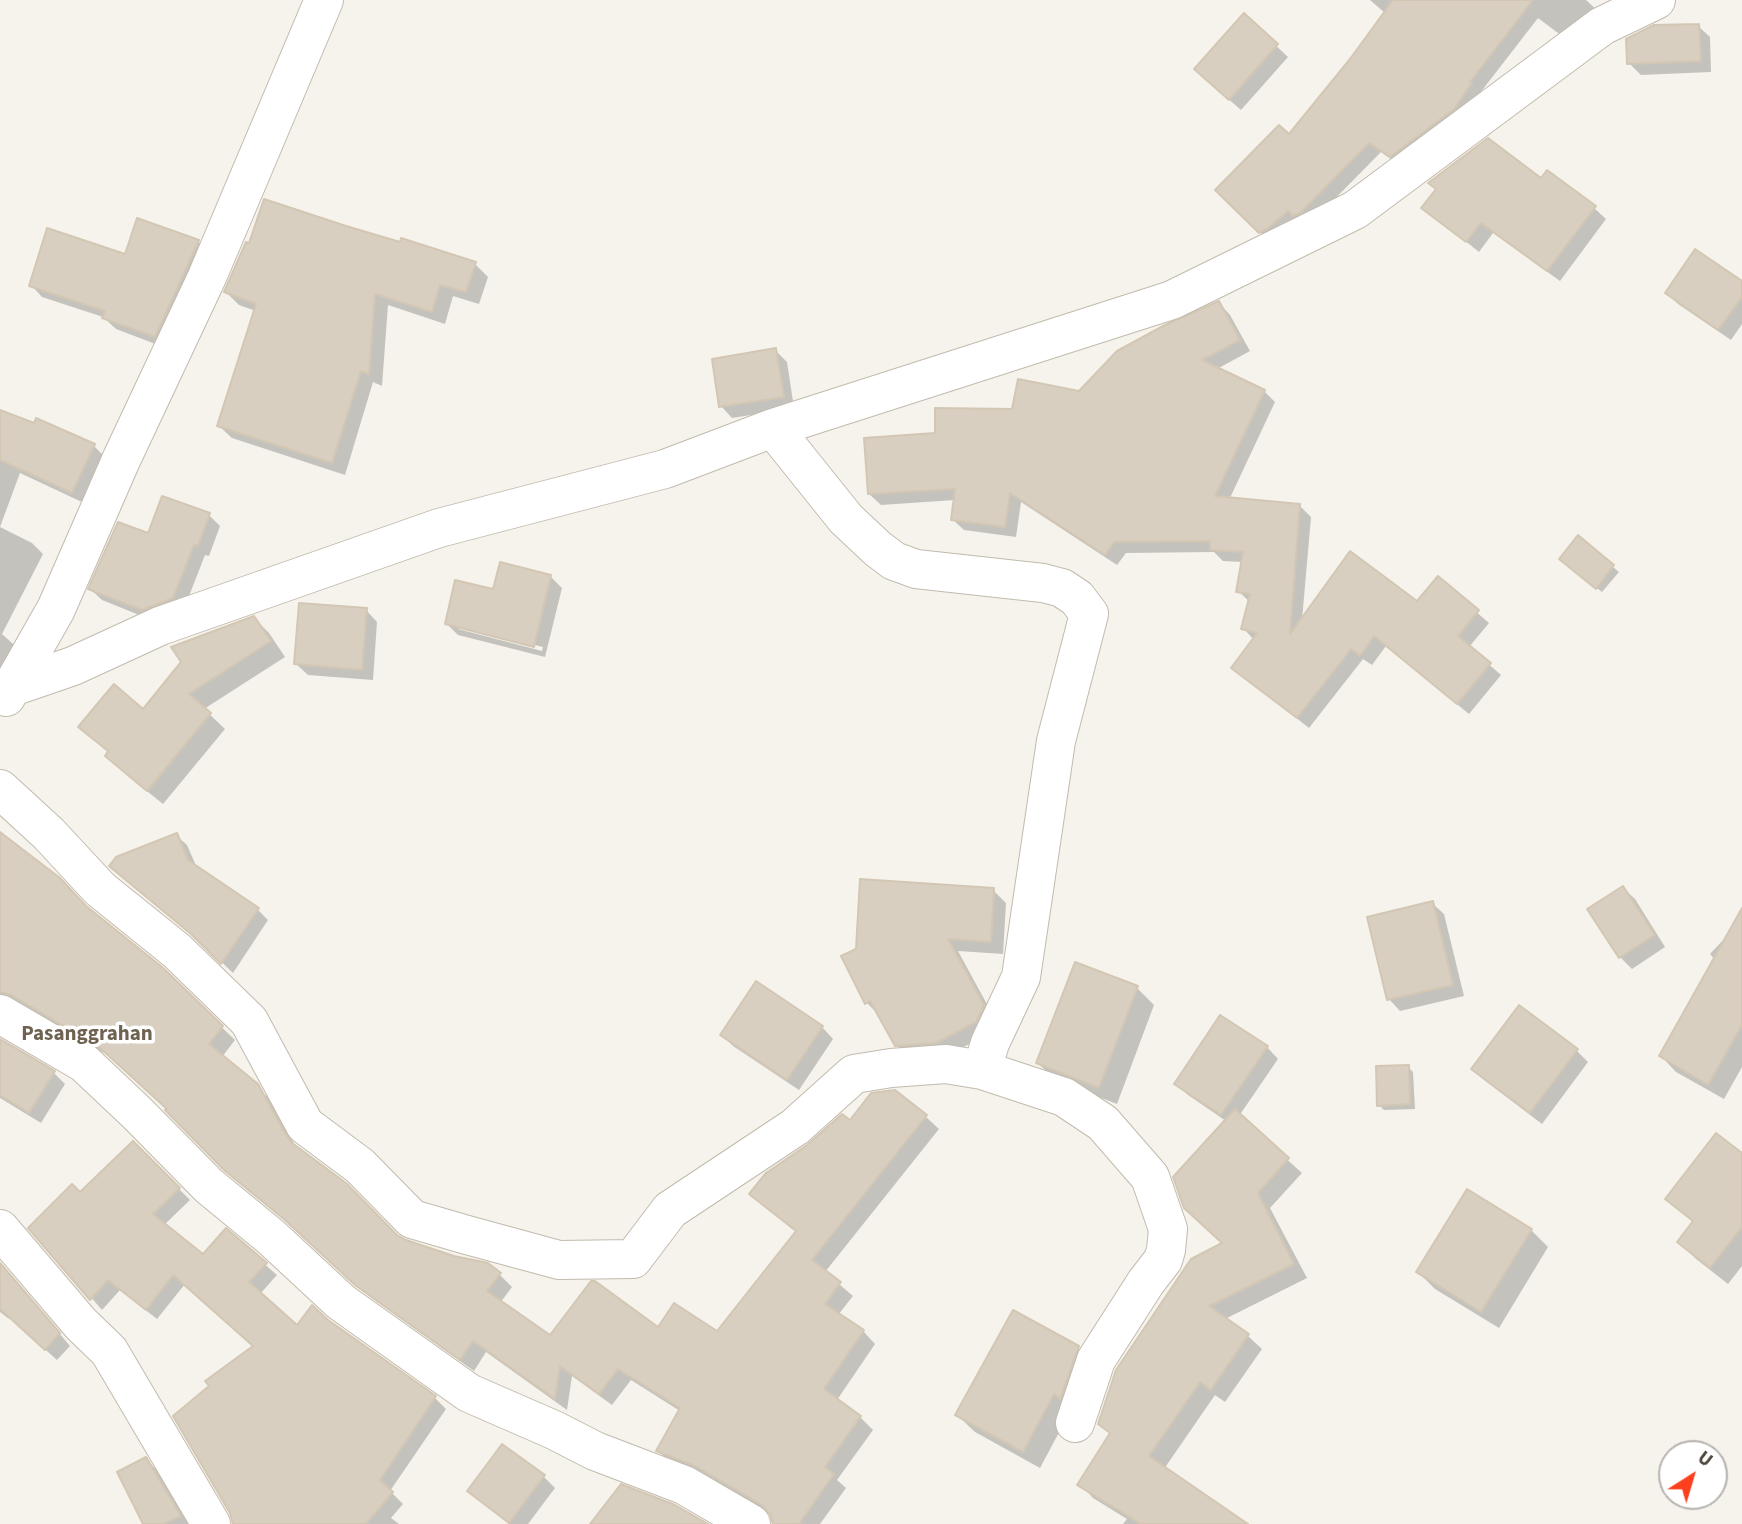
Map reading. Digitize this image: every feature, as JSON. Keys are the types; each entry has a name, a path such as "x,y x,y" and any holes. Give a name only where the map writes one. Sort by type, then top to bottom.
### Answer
{"street":[{"path":"6,697 56,609 121,460 207,277 324,0"},
{"path":"6,697 160,626 439,528 665,469 773,428 1172,300 1355,210 1602,26 1656,0"},
{"path":"773,428 846,519 877,549 894,561 916,569 1043,583 1062,588 1077,598 1089,614 1056,741 1021,976 990,1043 982,1070"},
{"path":"0,789 49,834 100,889 177,951 249,1021 305,1125 360,1166 412,1219 467,1235 559,1260 633,1259 670,1210 795,1127 854,1074 946,1064 982,1070 1064,1097 1103,1123 1150,1177 1168,1229 1163,1260 1096,1360 1075,1423"},
{"path":"0,1014 83,1063 209,1186 271,1237 341,1302 469,1393 595,1451 684,1485 751,1524"},
{"path":"0,1229 81,1324 109,1351 211,1524"}],"building":[{"path":"1393,0 1533,0 1470,82 1472,83 1454,109 1390,157 1369,143 1300,213 1293,216 1288,211 1259,233 1215,190 1279,125 1289,134 1350,59"},
{"path":"1244,13 1278,44 1229,100 1194,69"},
{"path":"1699,24 1701,61 1627,64 1626,39 1654,25"},
{"path":"1488,138 1541,178 1547,170 1596,206 1547,271 1481,223 1466,242 1421,208 1436,189 1428,183"},
{"path":"264,199 346,226 400,242 401,238 476,262 466,292 440,285 432,312 375,294 369,374 361,371 332,463 217,426 256,304 224,292 246,242 249,243"},
{"path":"137,218 199,240 155,337 102,318 105,311 29,286 47,228 125,254"},
{"path":"1695,249 1742,281 1742,297 1718,330 1665,293"},
{"path":"1219,301 1240,340 1202,360 1265,390 1215,496 1300,504 1290,634 1350,551 1417,601 1438,576 1479,610 1458,636 1491,663 1457,704 1374,636 1360,656 1351,649 1297,718 1231,668 1257,633 1241,629 1250,594 1236,592 1243,552 1210,550 1210,541 1114,542 1105,555 1010,493 1005,527 951,520 955,489 868,494 864,438 935,433 935,408 1012,409 1018,379 1079,391 1117,351 1165,325"},
{"path":"776,348 784,397 719,407 712,359"},
{"path":"0,410 34,423 36,418 95,444 72,493 0,460"},
{"path":"162,496 210,513 198,546 194,545 173,598 142,610 88,589 118,522 148,533"},
{"path":"1578,535 1614,565 1596,589 1559,559"},
{"path":"500,562 551,575 534,647 445,624 455,580 493,589"},
{"path":"299,603 367,608 362,670 294,664"},
{"path":"254,616 271,641 189,694 211,713 147,791 105,756 108,751 78,727 114,684 143,709 181,662 171,647"},
{"path":"0,832 60,878 86,906 162,967 223,1026 209,1044 258,1084 292,1143 346,1183 397,1235 454,1256 488,1263 501,1273 487,1291 550,1335 591,1281 595,1281 658,1327 674,1303 717,1331 796,1231 749,1194 766,1173 807,1145 842,1114 850,1120 871,1093 895,1090 927,1115 812,1260 841,1282 825,1304 864,1330 824,1389 861,1416 825,1467 834,1474 799,1524 773,1524 770,1514 762,1505 695,1466 656,1451 680,1408 618,1369 599,1394 560,1366 555,1399 473,1341 460,1360 355,1285 285,1220 224,1170 165,1110 167,1109 99,1047 11,995 0,992"},
{"path":"177,833 188,860 259,908 221,964 191,934 109,866 116,857"},
{"path":"860,879 994,888 991,942 948,939 984,1005 976,1022 936,1043 895,1046 870,1001 865,1004 841,956 856,949"},
{"path":"1623,886 1655,935 1619,958 1587,909"},
{"path":"1433,901 1453,985 1387,1000 1367,917"},
{"path":"1742,908 1742,1025 1708,1085 1659,1056"},
{"path":"1075,962 1138,986 1099,1088 1036,1063"},
{"path":"756,981 823,1026 787,1080 720,1035"},
{"path":"1519,1005 1578,1049 1530,1113 1471,1069"},
{"path":"1220,1015 1268,1046 1221,1115 1174,1084"},
{"path":"0,1039 55,1071 29,1113 0,1095"},
{"path":"1409,1065 1410,1104 1377,1106 1376,1066"},
{"path":"1235,1109 1289,1158 1258,1193 1294,1264 1209,1306 1249,1334 1211,1390 1200,1382 1149,1456 1248,1524 1141,1524 1077,1485 1110,1433 1098,1424 1116,1370 1191,1259 1222,1243 1184,1208 1173,1177"},
{"path":"1716,1133 1742,1153 1742,1227 1710,1268 1677,1242 1693,1221 1665,1199"},
{"path":"133,1141 180,1188 153,1214 203,1254 226,1228 267,1263 249,1282 297,1325 312,1305 328,1320 436,1396 380,1480 393,1492 366,1524 233,1524 230,1513 173,1416 209,1386 205,1381 253,1346 173,1275 146,1310 108,1280 90,1300 28,1228 72,1184 80,1192"},
{"path":"1467,1189 1532,1229 1481,1312 1416,1272"},
{"path":"0,1263 60,1333 45,1350 0,1309"},
{"path":"1013,1310 1079,1346 1060,1399 1054,1394 1023,1452 955,1415"},
{"path":"502,1444 545,1475 509,1523 467,1491"},
{"path":"146,1457 181,1516 164,1524 143,1524 117,1472"},
{"path":"621,1484 675,1505 708,1524 590,1524"}],"district":[{"name":"Pasanggrahan","path":"87,1035"}]}
